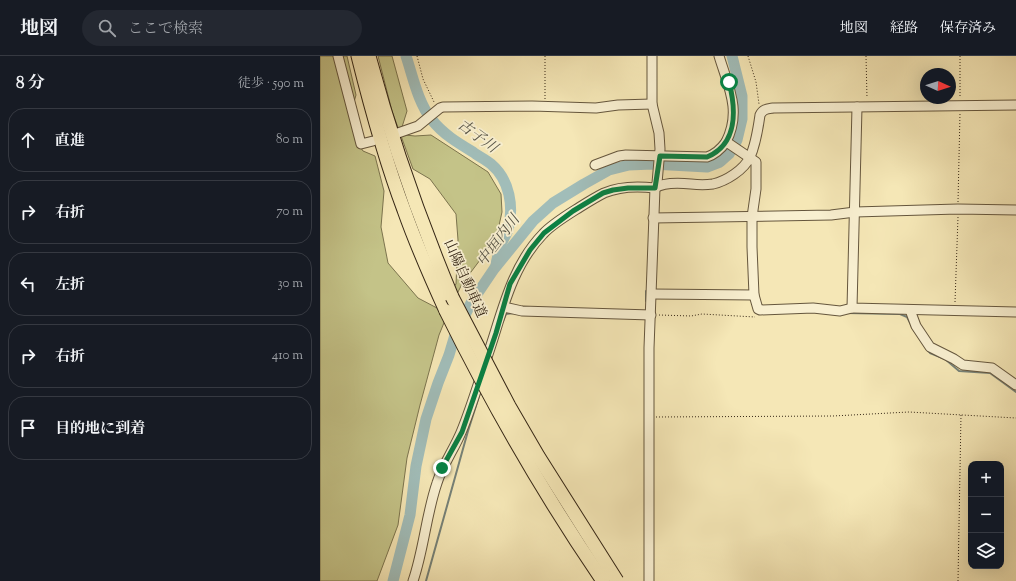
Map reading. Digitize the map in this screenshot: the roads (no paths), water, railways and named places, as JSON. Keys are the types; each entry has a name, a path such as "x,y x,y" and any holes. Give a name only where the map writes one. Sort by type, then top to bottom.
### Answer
{"highway":[{"name":"山陽自動車道","path":"358,56 385,154 403,209 446,311 474,367 528,463 603,581"},
{"name":"山陽自動車道","path":"369,56 415,205 452,296 509,406 534,450 617,581"}],"street":[{"path":"338,56 361,144 373,141"},
{"path":"649,581 649,348 652,294 653,218 660,157 659,133 652,104 652,56"},
{"path":"595,165 619,156 636,154 660,157 707,157 721,149 727,142 730,134 733,105 729,82 720,56"},
{"path":"398,133 424,122 439,109 545,106 596,108 618,105 652,104"},
{"path":"413,581 418,566 426,520 437,482 442,468 462,432 504,307 510,284 530,250 544,233 573,211 603,193 613,190 674,183 702,185 721,181 736,173 744,166 756,138 762,112 765,109 1016,105"},
{"path":"852,308 857,107"},
{"path":"727,142 756,162 757,172 752,217 752,247 754,295 758,309 813,308 840,311 852,308 1016,312"},
{"path":"653,218 831,215 855,212 958,209 1016,210"},
{"path":"652,294 754,295"},
{"path":"504,307 522,311 651,315"},
{"path":"910,310 916,326 930,347 963,365 992,368 1016,385"}],"waterway":[{"name":"古子川","path":"406,56 419,98 432,120 451,138 491,164 503,178 509,194 511,212 508,230 501,244 496,265"},
{"name":"中垣内川","path":"393,581 410,515 416,466 426,419 455,335 471,303 494,269 533,221 553,203 584,184 609,170 629,165 652,164 707,167 720,162 729,154 737,140 742,119 742,96 732,56"},
{"path":"646,301 646,291 649,291"},
{"path":"503,321 506,314 514,313"},
{"path":"847,313 900,314 907,317 915,332"},
{"path":"927,349 930,353 945,359 959,371 990,373 1016,392"},
{"path":"426,581 481,390"}]}
